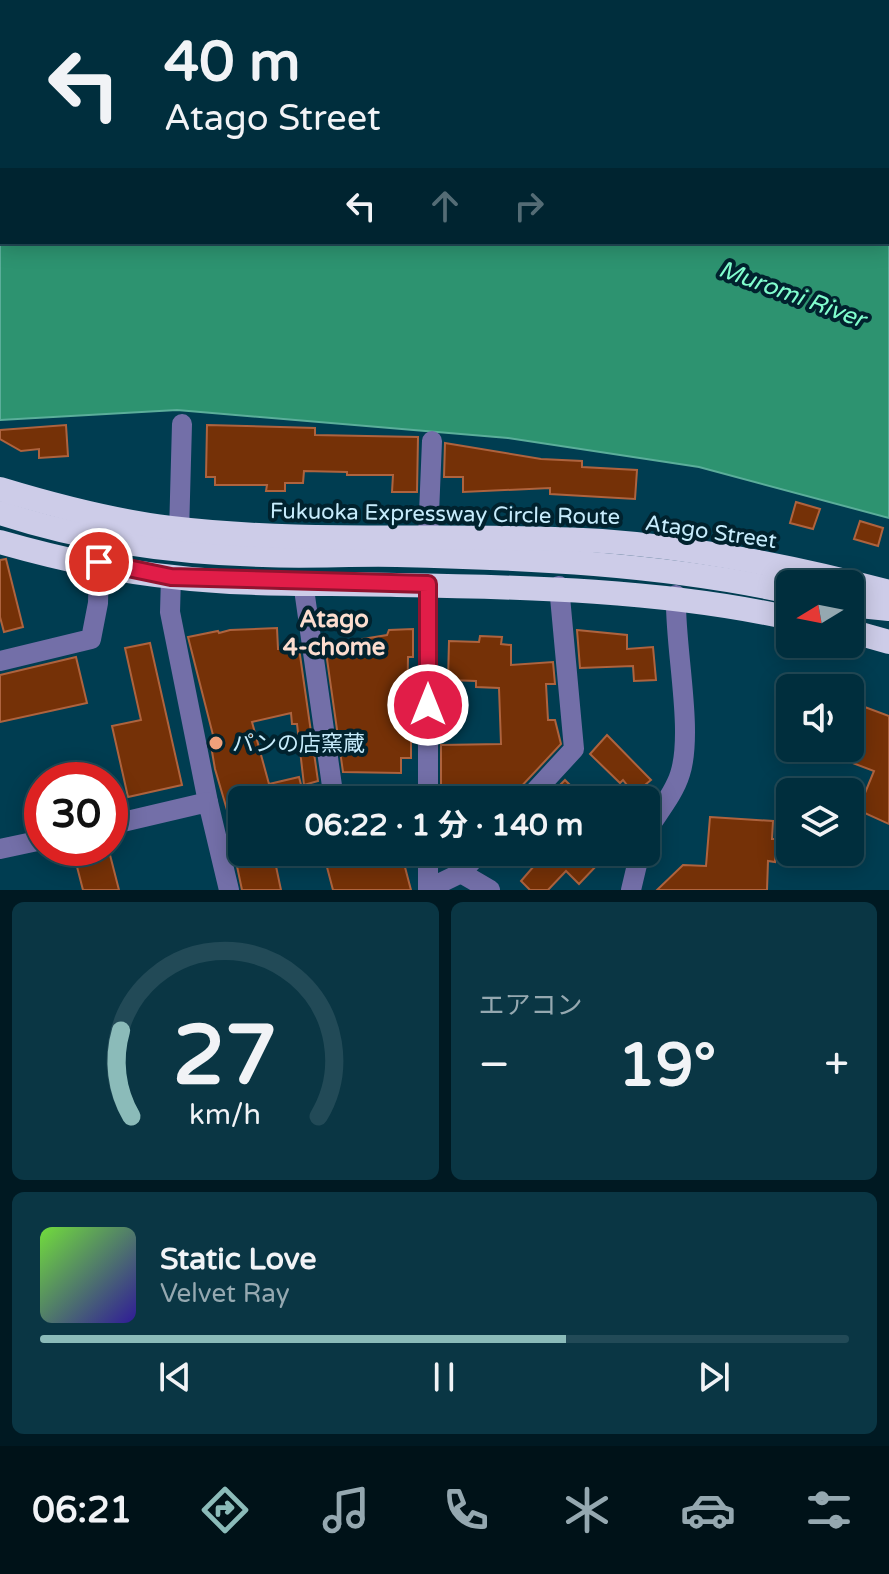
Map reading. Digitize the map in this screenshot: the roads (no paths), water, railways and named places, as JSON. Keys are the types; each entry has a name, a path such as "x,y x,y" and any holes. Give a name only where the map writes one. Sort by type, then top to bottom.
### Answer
{"highway":[{"name":"Fukuoka Expressway Circle Route","path":"0,489 64,508 170,528 353,539 537,538 662,546 792,568 889,592"},
{"path":"0,513 57,532 173,551 533,560 733,580 776,589"},
{"path":"0,542 46,555 172,577 286,584 537,590 673,599 736,606 776,615"},
{"path":"864,606 889,609"},
{"path":"864,635 889,642"}],"street":[{"path":"179,533 182,424"},
{"path":"428,538 432,441"},
{"name":"Atago Street","path":"0,496 111,523 179,533 563,540 680,548 758,560 889,592"},
{"path":"0,536 171,577 559,586 676,595 776,615"},
{"path":"0,661 91,639 98,603 99,562"},
{"path":"171,577 170,612 229,890"},
{"path":"303,582 332,786"},
{"path":"428,584 428,786"},
{"path":"540,786 574,749 559,586"},
{"path":"660,808 680,774 685,727 675,625 676,595"},
{"path":"128,821 208,802"},
{"path":"0,849 24,844"},
{"path":"428,866 428,890 461,873 467,866"},
{"path":"631,890 637,866"},
{"path":"461,873 490,890"}],"water":[{"name":"Muromi River","path":"0,244 889,244 889,518 699,467 508,438 177,410 0,420"}],"place":[{"name":"パンの店窯蔵","path":"216,743"}],"district":[{"name":"Atago 4-chome","path":"334,633"}]}
